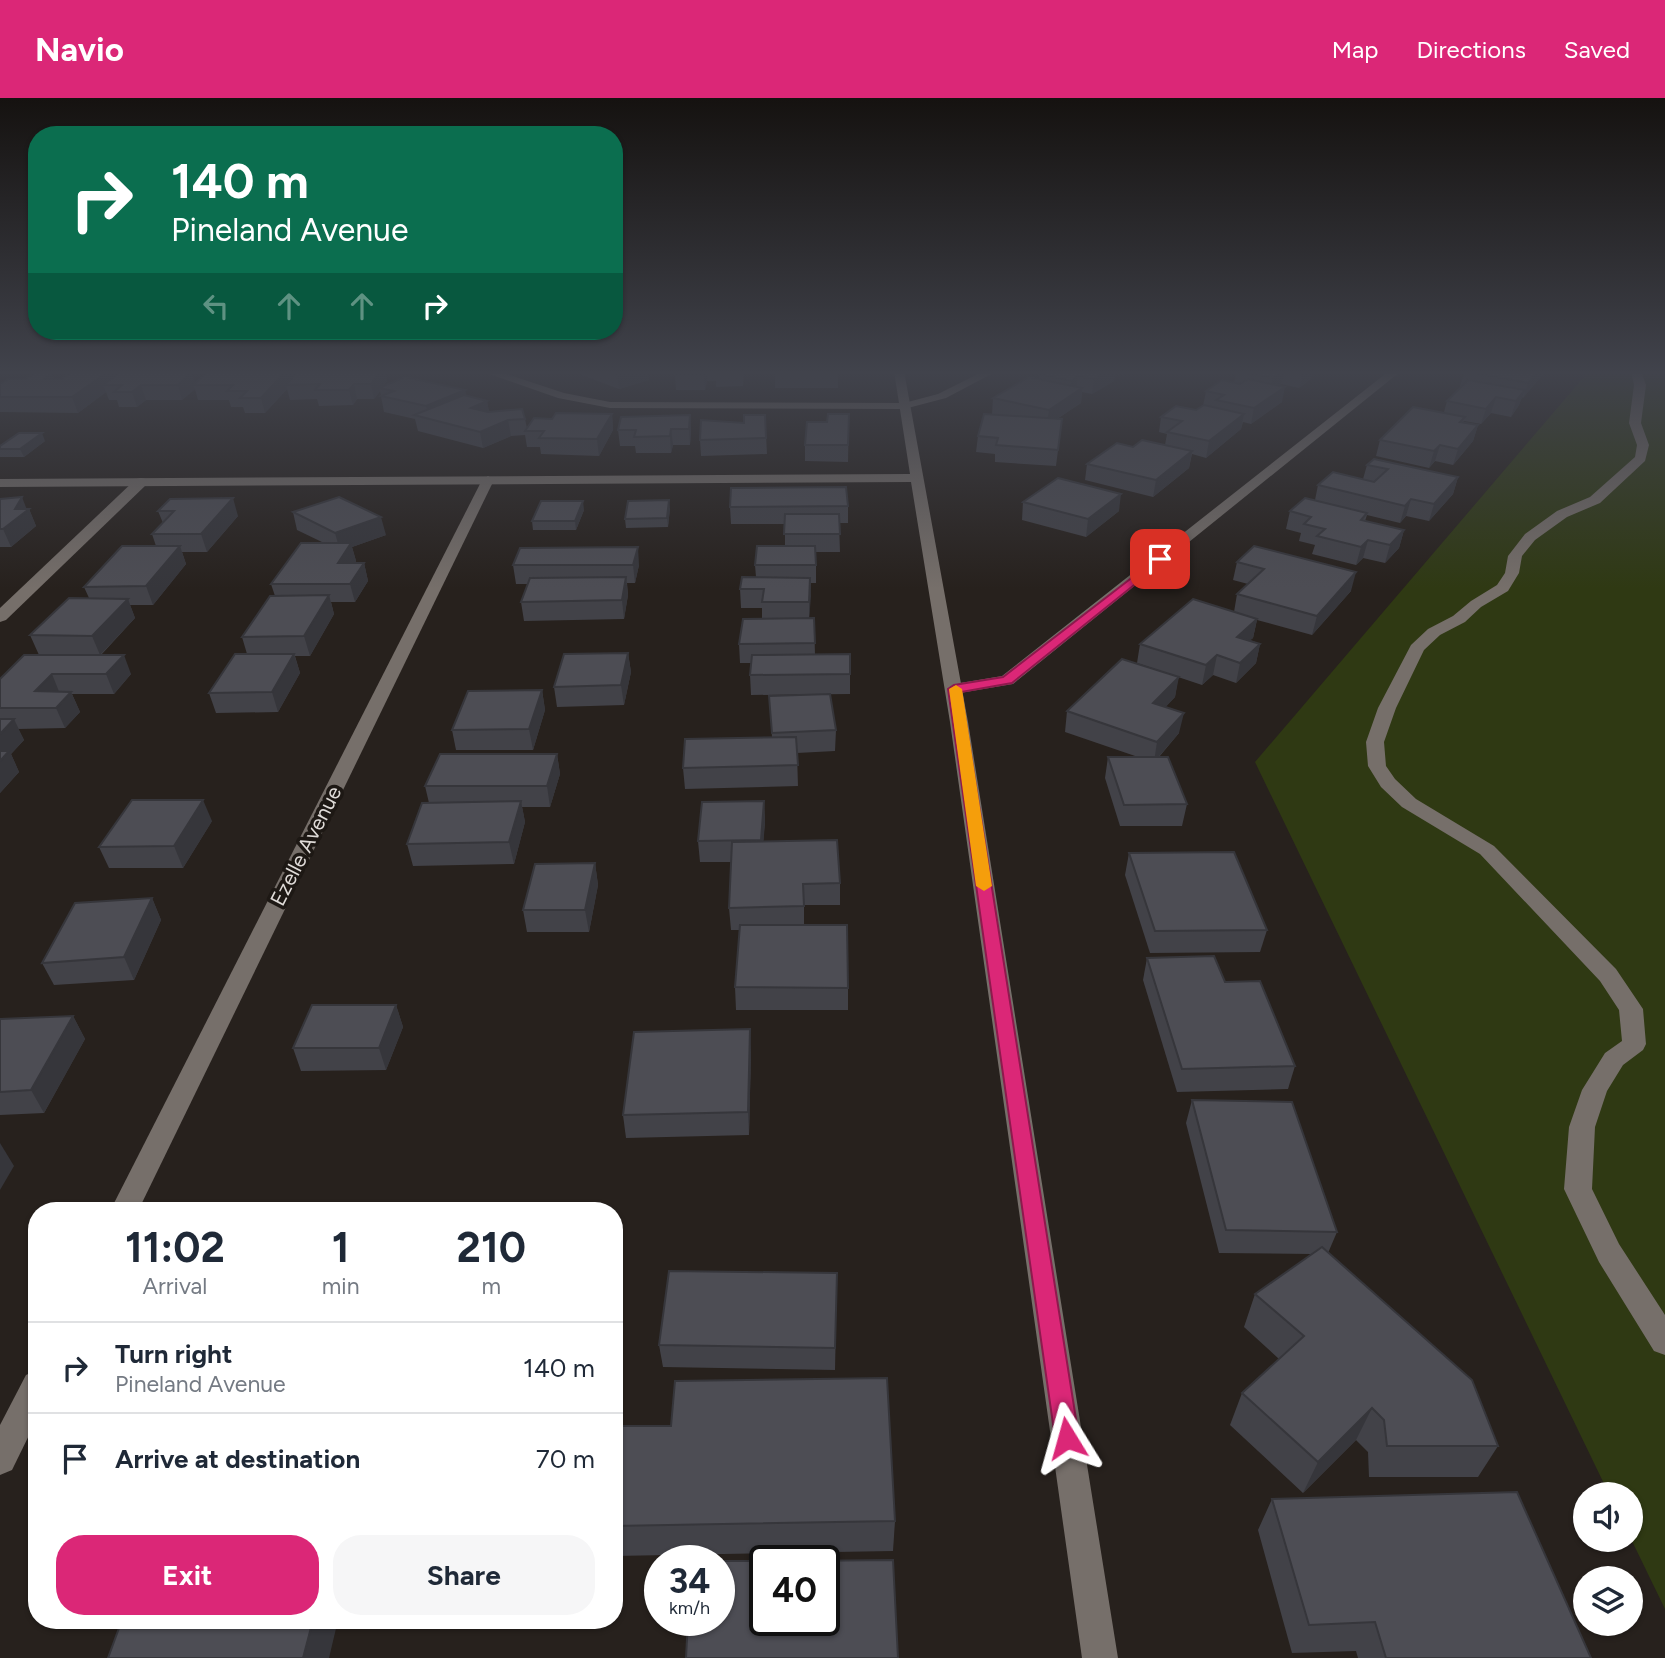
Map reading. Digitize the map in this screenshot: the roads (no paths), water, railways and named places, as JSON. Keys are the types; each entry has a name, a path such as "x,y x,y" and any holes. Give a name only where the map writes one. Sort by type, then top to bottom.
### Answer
{"street":[{"path":"910,444 954,689 1100,1658"},
{"path":"954,689 1007,680 1304,444"},
{"path":"1643,444 1641,457 1595,499 1562,514 1530,537 1515,556 1512,573 1503,588 1476,604 1459,619 1434,632 1417,648 1387,708 1375,741 1377,766 1388,783 1409,803 1488,850 1608,975 1631,1009 1634,1044 1614,1059 1595,1090 1582,1127 1578,1189 1609,1253 1665,1341"},
{"path":"0,483 916,478"},
{"name":"Ezelle Avenue","path":"128,1202 488,480"},
{"path":"0,617 141,482"},
{"path":"0,1459 28,1403"}]}
